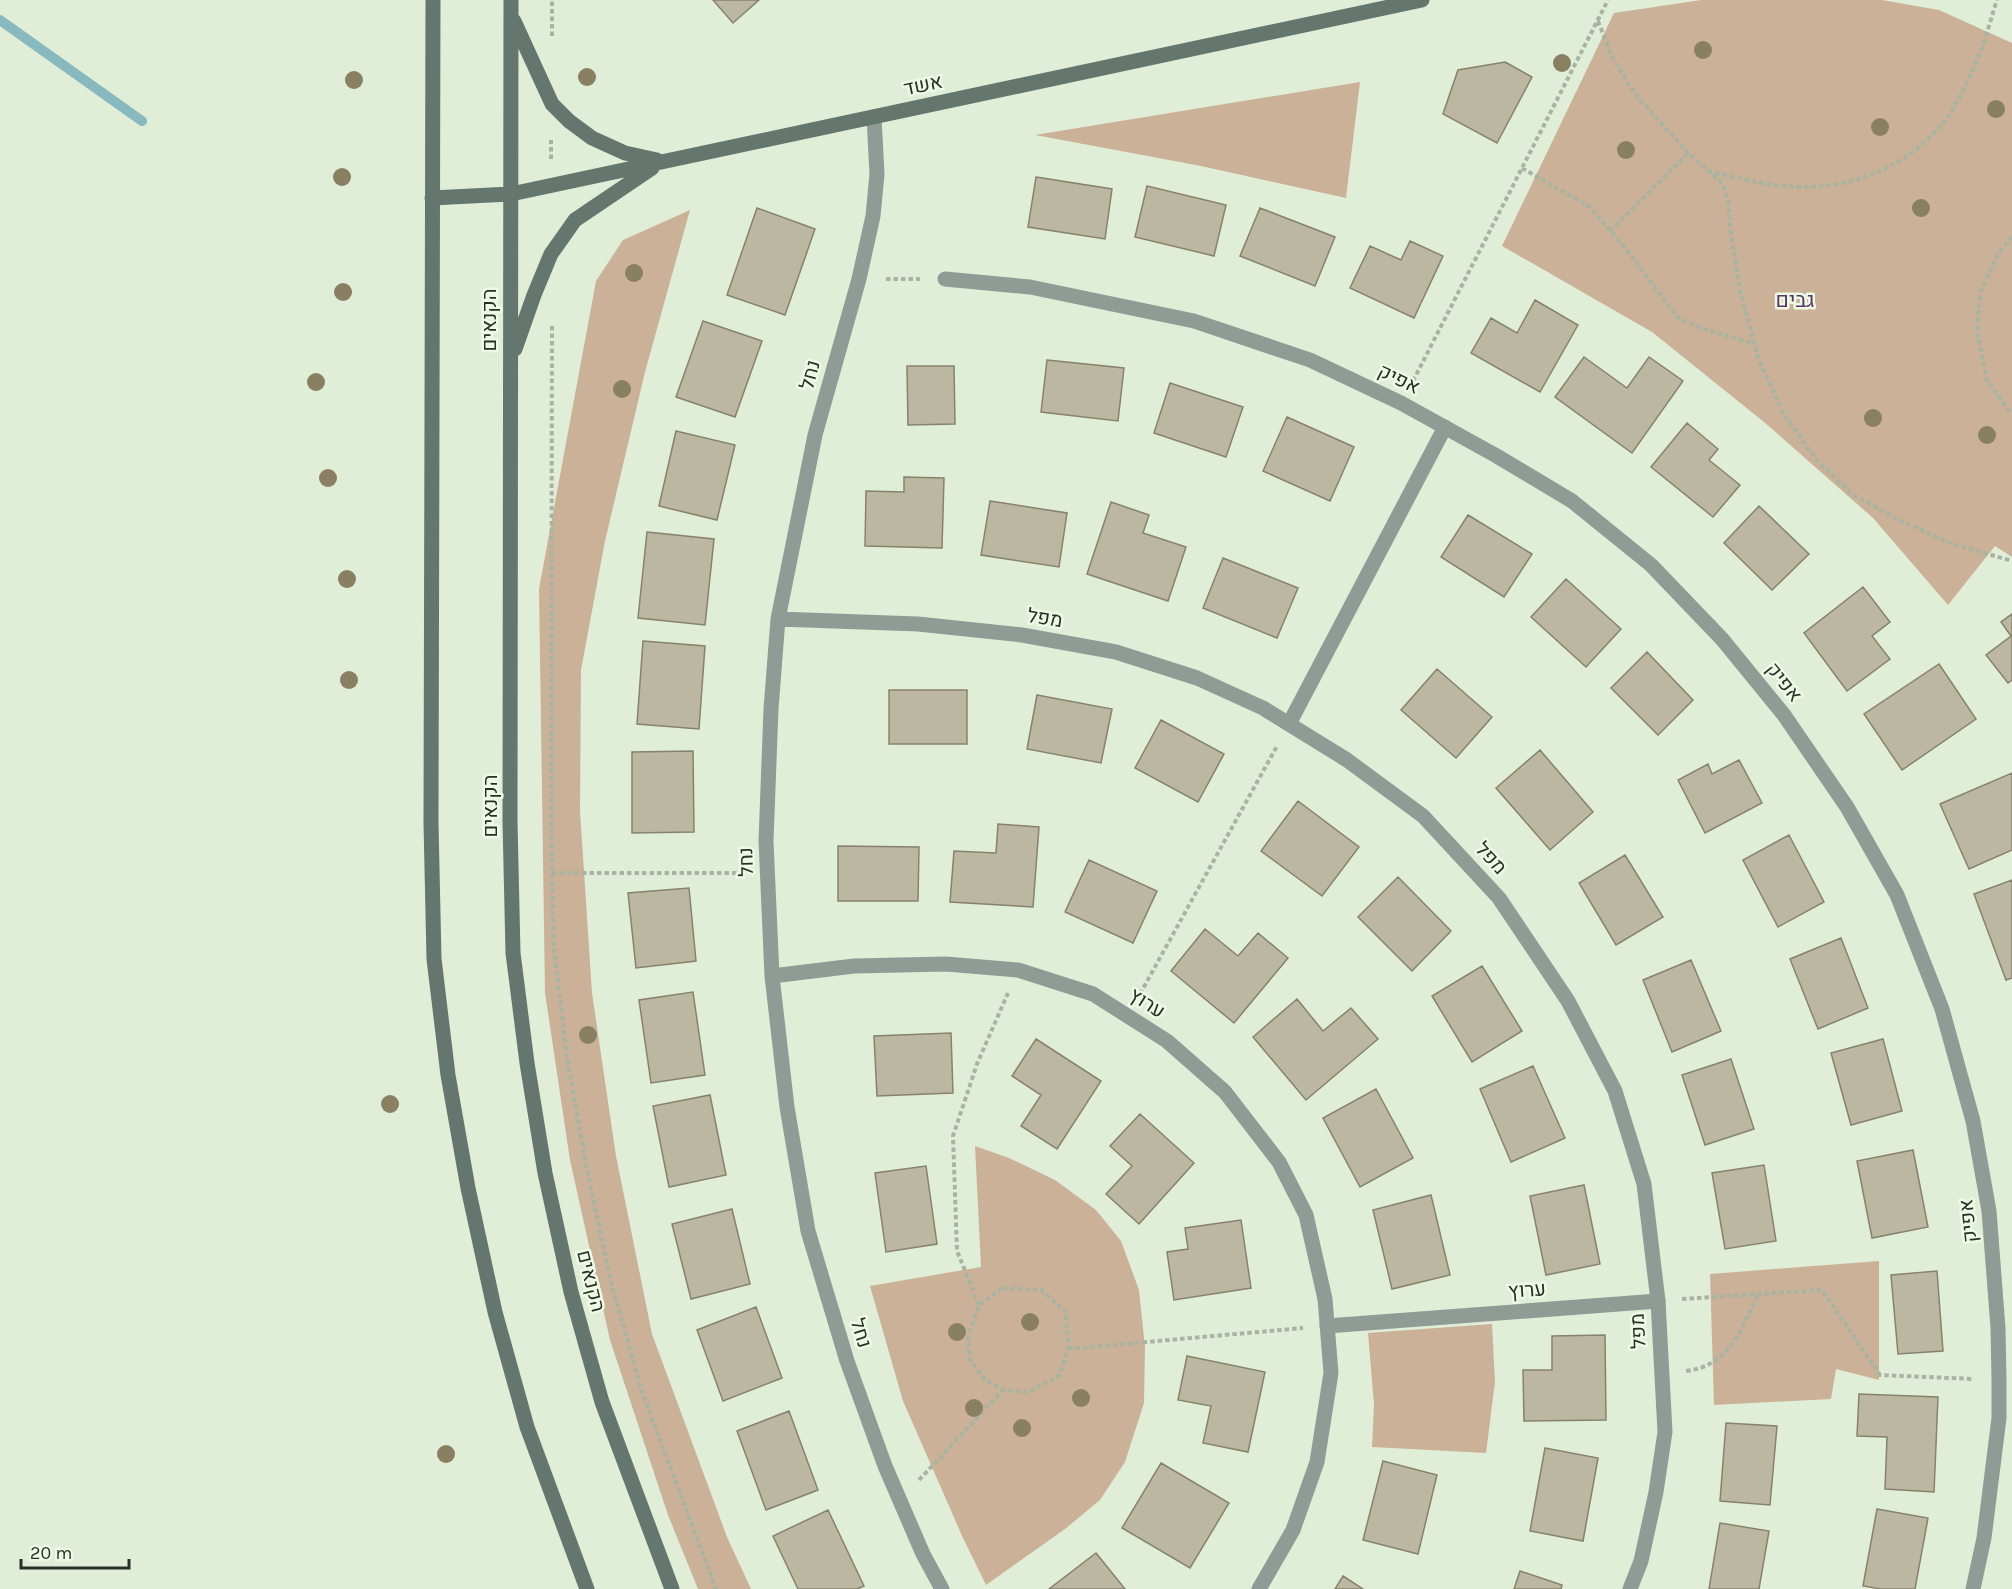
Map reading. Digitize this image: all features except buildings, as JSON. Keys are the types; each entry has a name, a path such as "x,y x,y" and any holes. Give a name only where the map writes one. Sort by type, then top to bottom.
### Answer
{"main road":[{"path":"433,0 431,823 434,959 448,1076 468,1188 495,1312 527,1427 587,1589"},
{"name":"אשד","path":"432,198 511,194 1422,0"},
{"path":"511,8 551,102 569,121 592,138 626,153 663,161"},
{"name":"הקנאים","path":"511,8 510,822 513,953 527,1064 545,1173 571,1292 602,1402 672,1589"},
{"path":"511,361 551,254 575,220 663,161"}],"street":[{"name":"נחל","path":"874,117 877,174 873,216 859,279 815,435 778,619 771,709 766,841 772,976 787,1107 808,1231 847,1361 885,1466 923,1554 942,1589"},
{"name":"אפיק","path":"945,279 1029,287 1194,321 1310,360 1401,403 1495,454 1572,501 1651,565 1722,639 1784,715 1847,807 1897,895 1942,1009 1973,1121 1989,1211 1998,1328 1999,1380 2005,1418 1973,1589"},
{"path":"1289,724 1445,427"},
{"name":"מפל","path":"778,619 918,624 1022,635 1116,652 1197,678 1263,708 1347,760 1423,816 1499,898 1568,1001 1615,1091 1644,1184 1658,1301 1665,1432 1656,1492 1641,1561 1630,1589"},
{"name":"ערוץ","path":"772,976 854,966 946,964 1018,970 1093,993 1167,1041 1225,1092 1279,1162 1306,1215 1325,1299 1331,1373 1317,1462 1293,1530 1259,1589"},
{"name":"ערוץ","path":"1327,1326 1658,1301"}],"path":[{"path":"552,0 552,37"},
{"path":"1401,403 1608,0"},
{"path":"1707,171 1762,184 1799,188 1839,185 1877,174 1913,153 1947,118 1972,73 1997,0"},
{"path":"1598,21 1613,59 1636,95 1688,153 1720,181 1728,198 1740,290 1758,358 1783,413 1816,459 1852,494 1899,520 1950,543 2012,561"},
{"path":"551,102 551,185"},
{"path":"1611,231 1688,153"},
{"path":"1522,168 1590,207 1630,254 1678,318 1704,329 1754,344"},
{"path":"2012,237 1998,254 1980,293 1977,331 1987,381 2012,414"},
{"path":"859,279 945,279"},
{"path":"553,317 552,873 554,950 567,1057 586,1165 611,1282 641,1389 716,1589"},
{"path":"1128,1016 1289,724"},
{"path":"552,873 768,873"},
{"path":"979,1305 957,1251 953,1136 977,1064 1018,970"},
{"path":"1003,1288 1041,1290 1065,1312 1068,1349 1059,1376 1028,1392 1003,1390 984,1379 970,1359 968,1337 979,1305 1003,1288"},
{"path":"1658,1301 1822,1290 1880,1375 1999,1380"},
{"path":"1661,1372 1704,1368 1722,1356 1738,1336 1758,1294"},
{"path":"1068,1349 1327,1326"},
{"path":"900,1501 1003,1390"}],"shaded area":[{"path":"1701,0 1882,0 1939,10 2012,43 2012,557 1995,546 1948,605 1873,518 1764,422 1652,332 1502,246 1614,13"},
{"path":"1360,82 1346,198 1201,166 1035,135"},
{"path":"690,210 645,372 605,541 581,670 580,811 592,993 616,1156 652,1334 727,1537 751,1589 698,1589 668,1515 610,1340 570,1160 545,993 539,589 596,281 623,240"},
{"path":"975,1146 1009,1158 1055,1180 1096,1210 1121,1241 1139,1290 1145,1347 1144,1403 1125,1462 1100,1500 1065,1529 986,1585 903,1401 870,1286 981,1267"},
{"path":"1879,1261 1879,1380 1836,1369 1831,1399 1714,1405 1710,1274"},
{"path":"1492,1324 1495,1382 1486,1453 1372,1447 1374,1405 1368,1333"}],"waterway":[{"path":"0,20 142,121"}],"district":[{"name":"גבים","path":"1795,300"}]}
